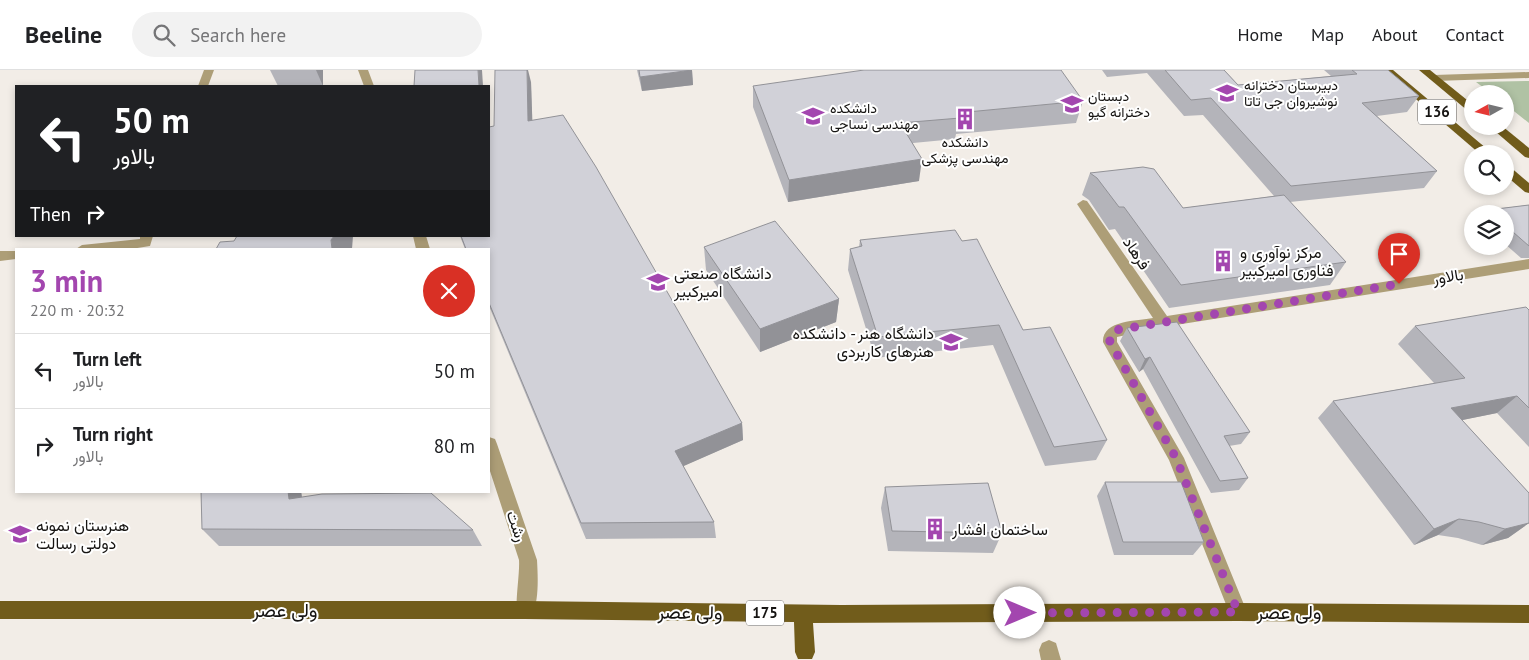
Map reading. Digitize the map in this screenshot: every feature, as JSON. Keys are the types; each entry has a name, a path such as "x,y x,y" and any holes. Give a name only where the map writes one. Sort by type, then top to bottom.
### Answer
{"main road":[{"name":"136","path":"1387,70 1476,145"},
{"name":"136","path":"1424,70 1464,102"},
{"path":"1506,135 1529,154"},
{"path":"1514,176 1529,189"},
{"name":"ولی عصر","path":"0,610 1529,614"},
{"path":"803,613 805,656"}],"street":[{"path":"203,85 209,70"},
{"path":"363,70 369,85"},
{"path":"1434,78 1529,75"},
{"name":"فرهاد","path":"1083,204 1163,322"},
{"path":"92,248 145,243"},
{"path":"0,256 15,255"},
{"name":"بالاور","path":"1238,612 1176,458 1110,342 1109,337 1116,330 1529,264"},
{"name":"رشت","path":"490,447 528,560 529,576 525,610"}],"green space":[{"path":"1529,81 1529,123 1514,111 1514,85 1480,85 1476,82"}],"building":[{"path":"415,70 478,70 479,85 414,85"},
{"path":"495,70 527,70 528,121 563,115 596,167 742,423 675,451 714,522 581,523 490,305 490,248 466,248 461,237 490,237 490,127 494,126"},
{"path":"639,70 692,70 640,77"},
{"path":"864,70 1061,70 1083,101 957,113 960,118 900,123 922,159 789,180 753,86"},
{"path":"1165,70 1224,70 1238,85 1357,74 1352,70 1388,70 1419,96 1362,103 1437,171 1291,186 1211,98 1191,100"},
{"path":"1143,167 1154,169 1183,208 1284,195 1346,262 1181,285 1124,207 1119,207 1097,178 1090,173"},
{"path":"1529,205 1529,246 1514,233 1514,207"},
{"path":"775,221 839,299 760,329 704,247"},
{"path":"955,230 962,241 977,239 1023,330 1050,327 1107,440 1054,447 999,325 878,337 850,249 862,246 860,240"},
{"path":"236,237 333,237 331,240 332,248 217,248 220,242 234,241"},
{"path":"1526,307 1529,310 1529,408 1517,396 1451,408 1529,493 1529,523 1505,529 1459,519 1434,529 1333,401 1465,378 1415,326"},
{"path":"1177,322 1250,432 1224,436 1248,478 1220,481 1150,357 1145,359 1127,328"},
{"path":"1105,482 1181,482 1204,542 1123,542"},
{"path":"988,483 1002,533 892,531 885,487"},
{"path":"201,493 288,493 289,499 322,494 431,493 473,530 202,529"}],"place":[{"name":"دبیرستان دخترانه نوشیروان جی تاتا","path":"1227,93"},
{"name":"دبستان دخترانه گیو","path":"1072,104"},
{"name":"دانشکده مهندسی نساجی","path":"813,116"},
{"name":"دانشکده مهندسی پزشکی","path":"965,119"},
{"name":"مرکز نوآوری و فناوری امیرکبیر","path":"1223,261"},
{"name":"دانشگاه صنعتی امیرکبیر","path":"658,282"},
{"name":"دانشگاه هنر - دانشکده هنرهای کاربردی","path":"951,342"},
{"name":"ساختمان افشار","path":"935,529"},
{"name":"هنرستان نمونه دولتی رسالت","path":"20,534"}],"route":[{"path":"1020,613 1238,612 1176,458 1110,342 1109,337 1111,333 1116,330 1163,322 1399,284"}]}
